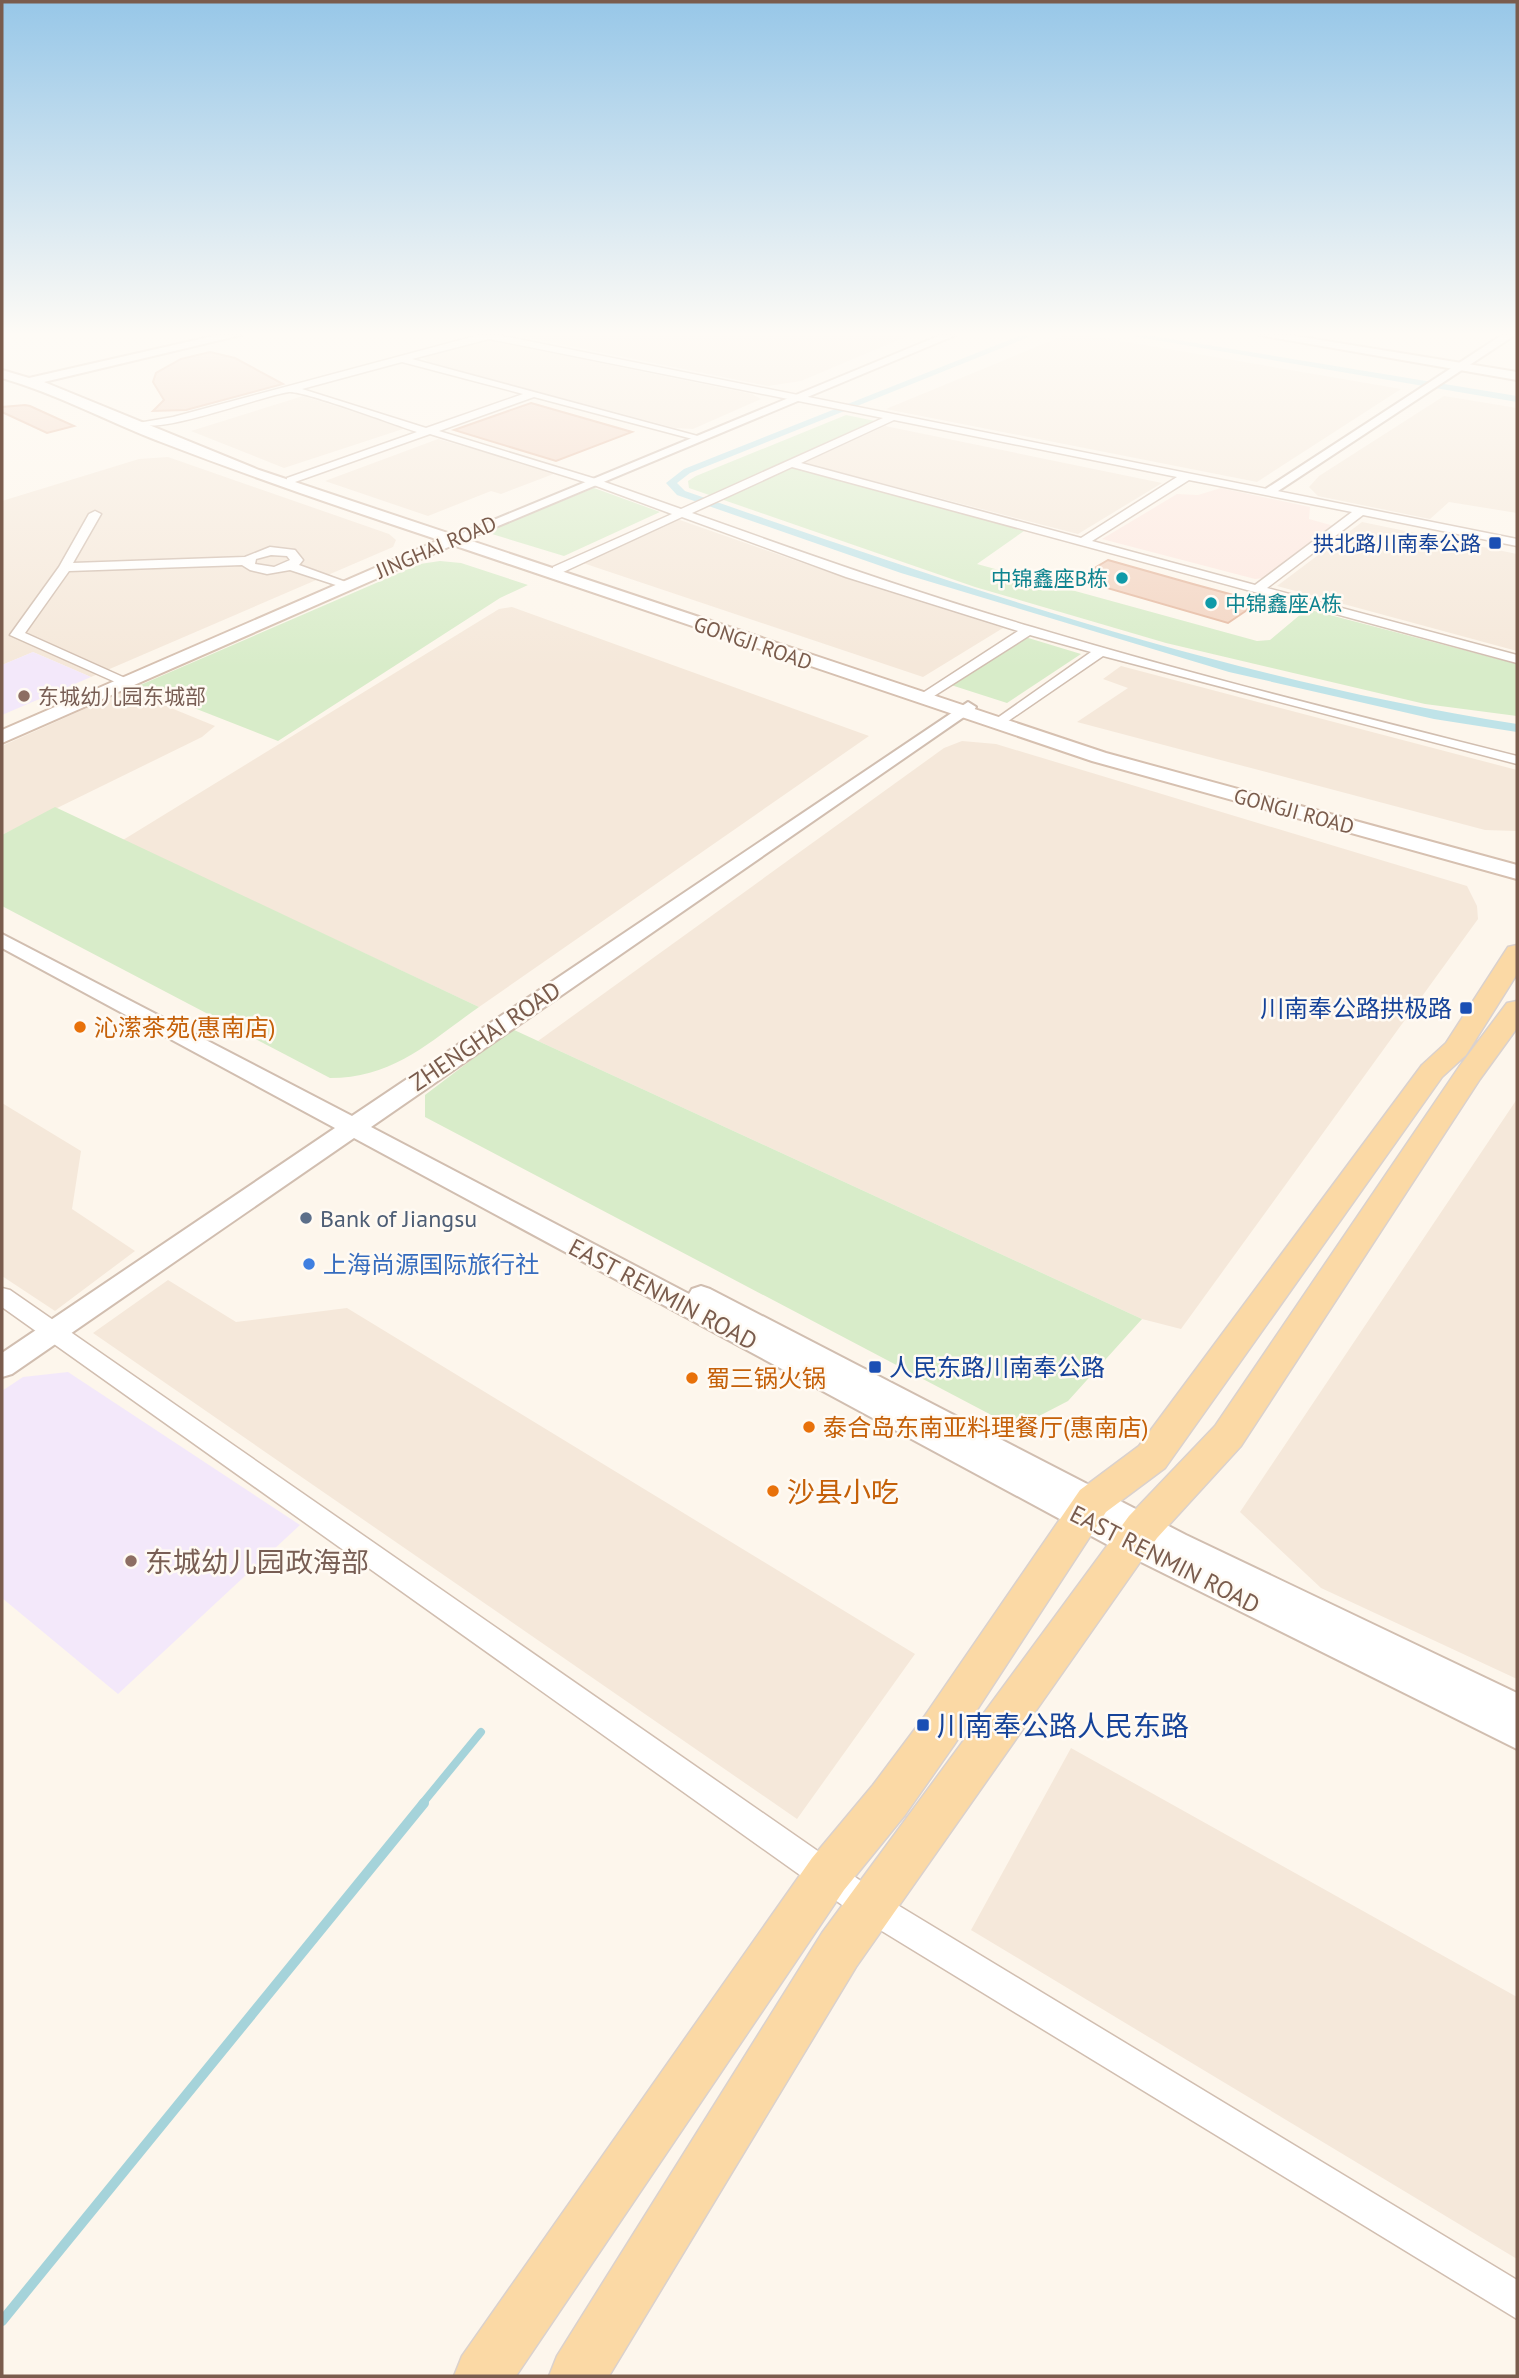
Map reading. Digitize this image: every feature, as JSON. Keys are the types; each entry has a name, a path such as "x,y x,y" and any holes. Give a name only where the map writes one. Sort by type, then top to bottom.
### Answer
{"main road":[{"name":"GONGJI ROAD","path":"186,446 450,538 1145,771 1517,872"},
{"name":"GONGJI ROAD","path":"203,446 450,538 557,570 927,697"},
{"name":"JINGHAI ROAD","path":"2,729 450,538"},
{"name":"JINGHAI ROAD","path":"2,737 122,680"},
{"name":"GONGJI ROAD","path":"1002,722 1151,765 1517,863"},
{"path":"482,2376 828,1874 890,1800 939,1731 1087,1509 1152,1457 1432,1071 1456,1049 1517,953"},
{"path":"577,2376 839,1950 1138,1535 1228,1436 1469,1073 1517,1009"}],"street":[{"path":"291,480 386,446"},
{"path":"478,446 591,480 850,575 1028,630 1517,760"},
{"name":"JINGHAI ROAD","path":"450,538 674,446"},
{"path":"557,570 828,446"},
{"path":"1037,446 1517,542"},
{"path":"1267,492 1340,446"},
{"path":"790,463 1517,659"},
{"path":"1082,542 1187,476"},
{"path":"1256,589 1361,510"},
{"path":"95,514 65,567 17,635 122,680"},
{"path":"65,567 247,561 263,553 285,551 298,557 290,566"},
{"path":"247,561 251,568 263,570 290,566 343,584"},
{"path":"927,697 1028,630"},
{"path":"1002,722 1101,651"},
{"name":"ZHENGHAI ROAD","path":"2,1367 964,709"},
{"name":"EAST RENMIN ROAD","path":"2,925 358,1123"},
{"name":"EAST RENMIN ROAD","path":"2,940 358,1123 1517,1733"},
{"path":"2,1296 870,1906 1517,2301"},
{"name":"EAST RENMIN ROAD","path":"1138,1535 1517,1709"}],"shaded area":[{"path":"229,446 351,446 284,468"},
{"path":"419,446 462,446 556,473 501,494 491,491 428,516 325,481"},
{"path":"841,446 982,446 1162,483 1078,534 804,463"},
{"path":"1074,446 1313,446 1257,482"},
{"path":"1366,446 1517,446 1517,513 1449,502 1430,519 1318,496 1309,487 1319,476"},
{"path":"168,457 389,534 396,540 393,547 91,677 33,652 2,665 2,501 139,459"},
{"path":"1221,488 1310,507 1309,519 1334,526 1264,578 1255,579 1102,539 1177,494 1198,495"},
{"path":"677,519 863,584 1003,628 923,677 583,563"},
{"path":"1362,522 1517,554 1517,651 1277,586"},
{"path":"512,607 869,736 479,1007 123,840 499,609"},
{"name":"东城幼儿园东城部","path":"33,652 91,677 2,715 2,665"},
{"path":"1121,666 1517,770 1517,831 1485,830 1077,722 1128,688 1103,679"},
{"path":"127,690 215,726 202,737 2,835 2,746"},
{"path":"962,741 996,744 1467,886 1477,906 1478,919 1181,1329 1142,1319 538,1041 944,748"},
{"path":"1517,1099 1517,1679 1321,1588 1240,1512"},
{"path":"2,1103 81,1151 72,1209 135,1251 55,1311 2,1276"},
{"path":"168,1280 236,1322 347,1308 915,1654 797,1819 93,1333"},
{"name":"东城幼儿园政海部","path":"68,1372 300,1525 118,1694 2,1598 2,1391 23,1377"},
{"path":"1071,1748 1517,1997 1517,2259 971,1930"}],"green space":[{"path":"770,446 820,446 782,463 1024,531 977,564 1257,641 1270,640 1307,609 1517,664 1517,716 1425,704 1166,643 975,587 689,488 688,481"},
{"path":"594,488 660,512 564,556 492,534 498,527"},
{"path":"440,561 461,563 528,585 500,598 278,741 138,686 420,564"},
{"path":"1025,637 1081,654 1007,703 951,685"},
{"path":"55,807 479,1007 427,1045 392,1065 373,1072 330,1078 2,906 2,835"},
{"path":"512,1029 1142,1319 1068,1401 1016,1428 425,1117 425,1095"}],"building":[{"path":"507,446 595,446 556,461"},
{"path":"1108,560 1259,602 1228,623 1076,579"}],"waterway":[{"path":"750,446 687,471 671,483 681,493 905,571 1233,669 1434,715 1517,728"},
{"path":"422,1804 481,1732"},
{"path":"2,2321 424,1803"}],"place":[{"name":"拱北路川南奉公路","path":"1495,543"},
{"name":"中锦鑫座B栋","path":"1122,578"},
{"name":"中锦鑫座A栋","path":"1211,603"},
{"name":"东城幼儿园东城部","path":"24,696"},
{"name":"川南奉公路拱极路","path":"1466,1008"},
{"name":"沁潆茶苑(惠南店)","path":"80,1027"},
{"name":"Bank of Jiangsu","path":"306,1218"},
{"name":"上海尚源国际旅行社","path":"309,1264"},
{"name":"人民东路川南奉公路","path":"875,1367"},
{"name":"蜀三锅火锅","path":"692,1378"},
{"name":"泰合岛东南亚料理餐厅(惠南店)","path":"809,1427"},
{"name":"沙县小吃","path":"773,1491"},
{"name":"东城幼儿园政海部","path":"131,1561"},
{"name":"川南奉公路人民东路","path":"923,1725"}]}
